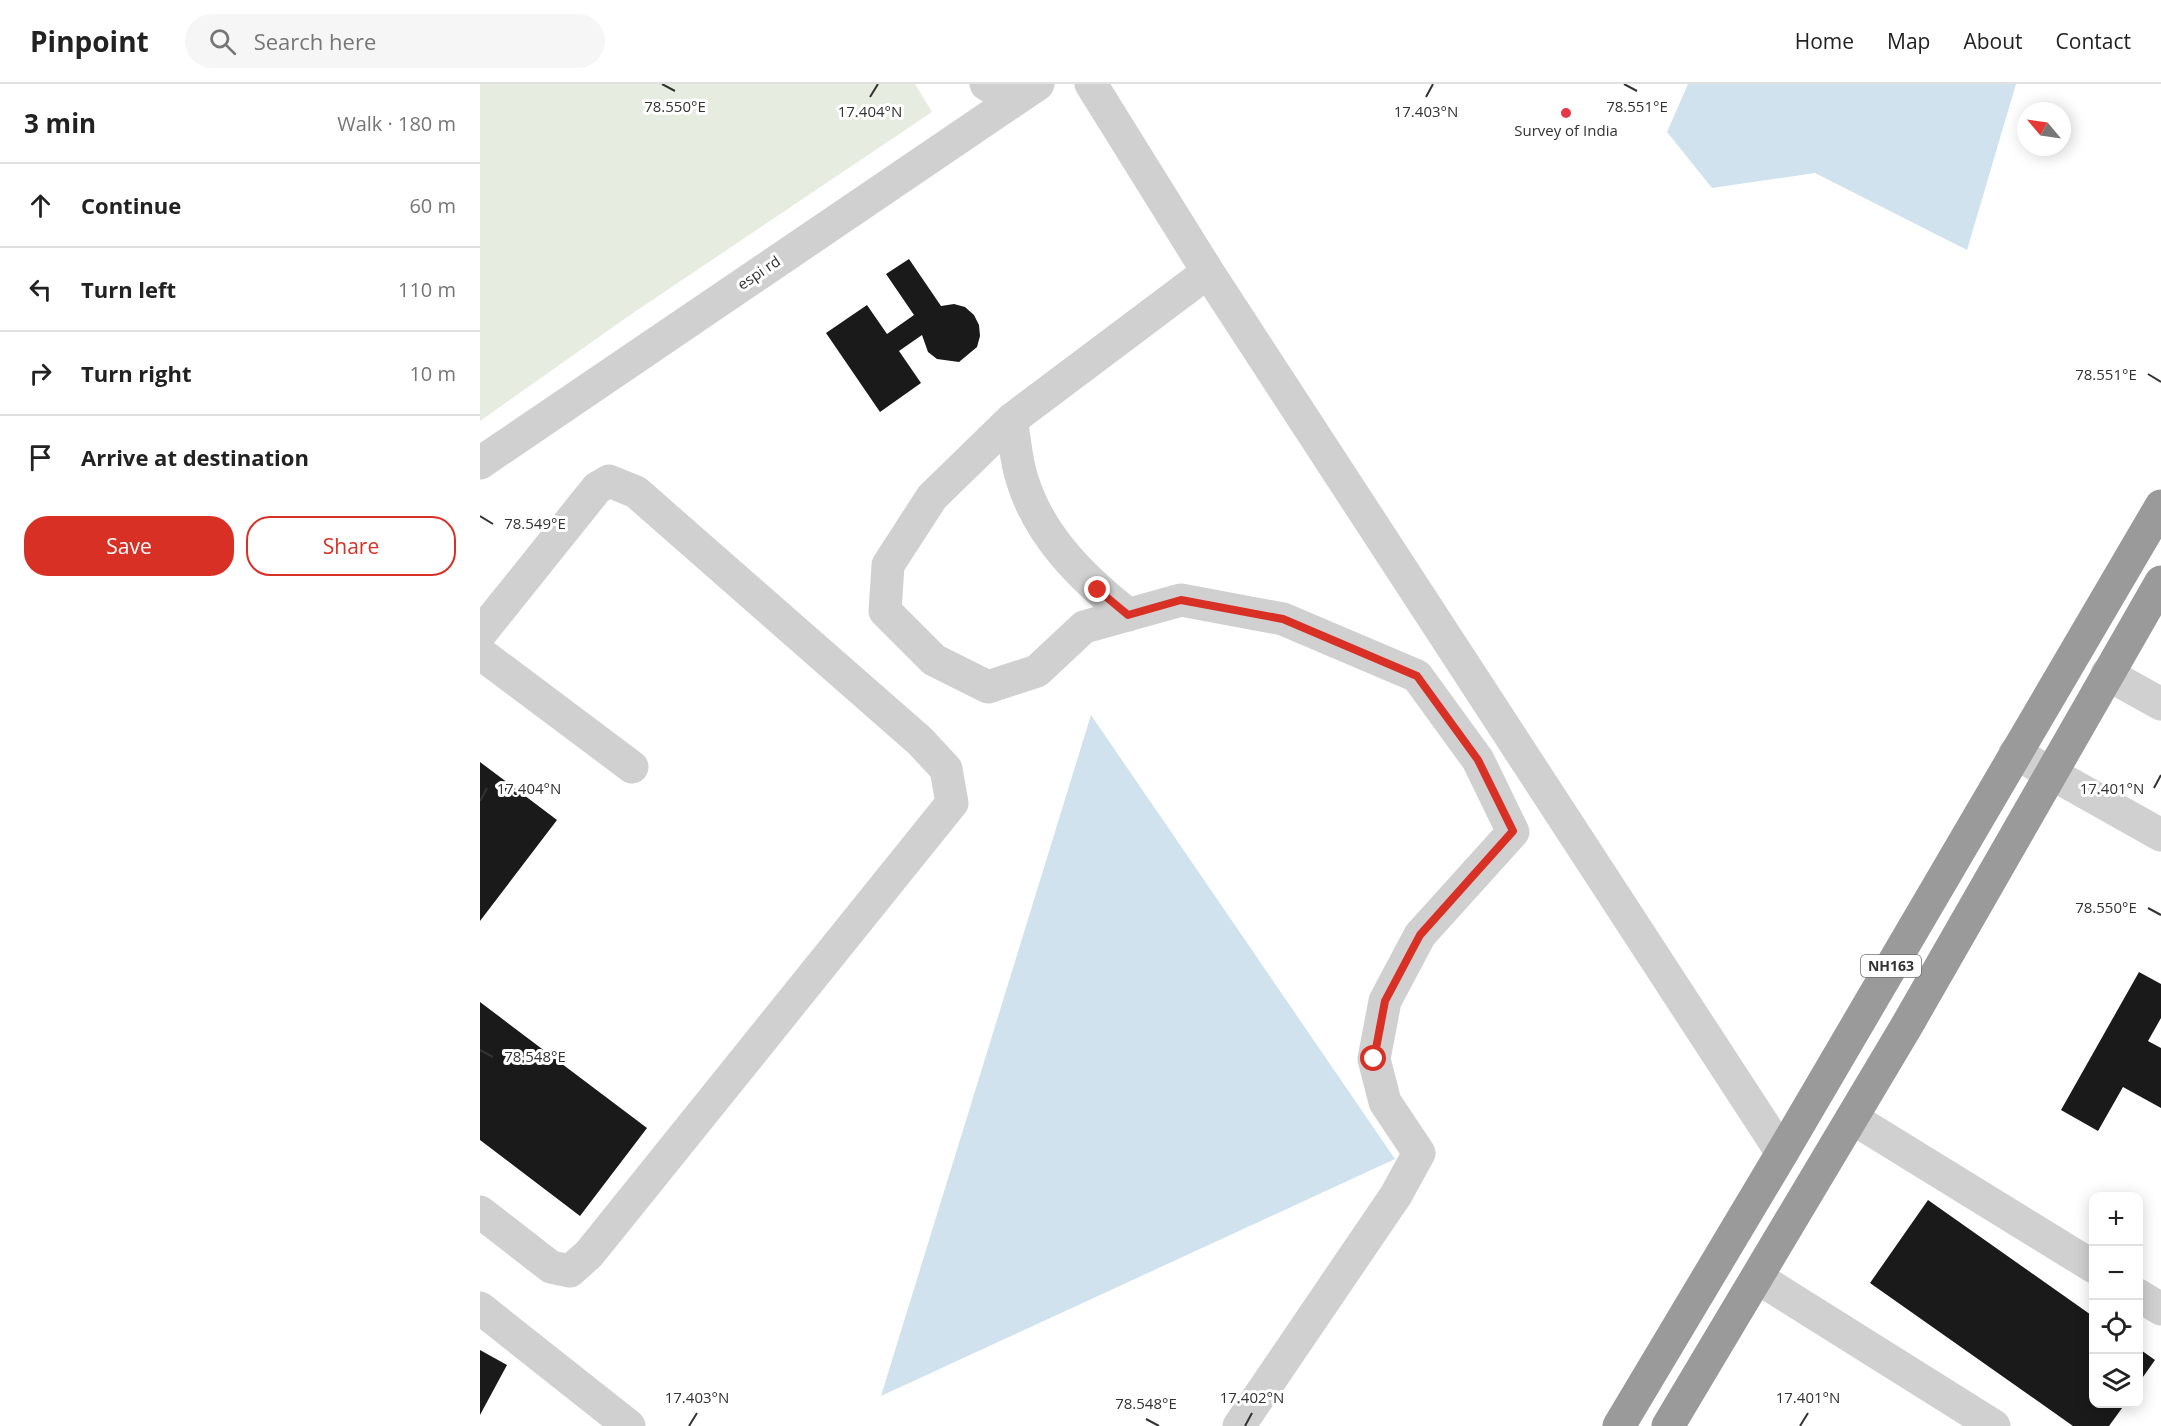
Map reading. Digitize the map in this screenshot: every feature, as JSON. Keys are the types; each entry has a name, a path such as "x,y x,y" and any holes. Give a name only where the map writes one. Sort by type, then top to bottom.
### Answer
{"highway":[{"name":"NH163","path":"1619,1426 1782,1153 2161,506"},
{"name":"NH163","path":"1668,1426 1852,1118 2107,674 2157,598"},
{"path":"1782,1153 1816,1179"}],"street":[{"path":"1091,84 1208,272 1782,1153"},
{"name":"espi rd","path":"480,463 1012,89"},
{"path":"1208,272 1011,420 932,497 888,566 885,611 934,660 988,687 1037,671 1084,627 1181,600 1283,619 1417,676 1478,760 1513,831 1420,935 1385,1001 1374,1059 1385,1102 1419,1154 1396,1195 1239,1426"},
{"path":"1011,420 1022,480 1046,534 1098,590 1128,615"},
{"path":"480,634 597,488 609,481 636,492 920,741 946,769 952,803 590,1254 570,1271 550,1268 480,1212"},
{"path":"480,653 632,767"},
{"path":"2107,674 2161,704"},
{"path":"2015,753 2161,835"},
{"path":"1852,1118 2089,1264"},
{"path":"1758,1278 1994,1426"},
{"path":"2143,1298 2161,1309"},
{"path":"480,1308 629,1426"}],"shaded area":[{"path":"480,84 915,84 932,112 630,315 480,421"}],"water":[{"path":"1688,84 2016,84 1967,250 1815,173 1712,188 1667,132"},
{"path":"1091,715 1395,1159 881,1396"}],"building":[{"path":"909,259 941,306 954,304 965,307 974,315 979,325 980,336 977,347 959,362 937,359 928,352 922,335 899,351 921,383 880,412 826,333 867,305 887,334 914,315 886,274"},
{"path":"480,762 557,820 480,921"},
{"path":"2139,972 2161,984 2161,1018 2148,1041 2161,1048 2161,1108 2123,1087 2098,1131 2061,1110"},
{"path":"480,1002 647,1128 580,1216 480,1140"},
{"path":"1928,1200 2089,1313 2089,1408 2122,1408 2109,1426 2073,1426 1870,1283"},
{"path":"480,1350 507,1365 480,1415"},
{"path":"2143,1352 2155,1360 2143,1377"}],"place":[{"name":"Survey of India","path":"1566,113"}],"route":[{"path":"1098,590 1128,615 1181,600 1283,619 1417,676 1478,760 1513,831 1420,935 1385,1001 1374,1059"}]}
